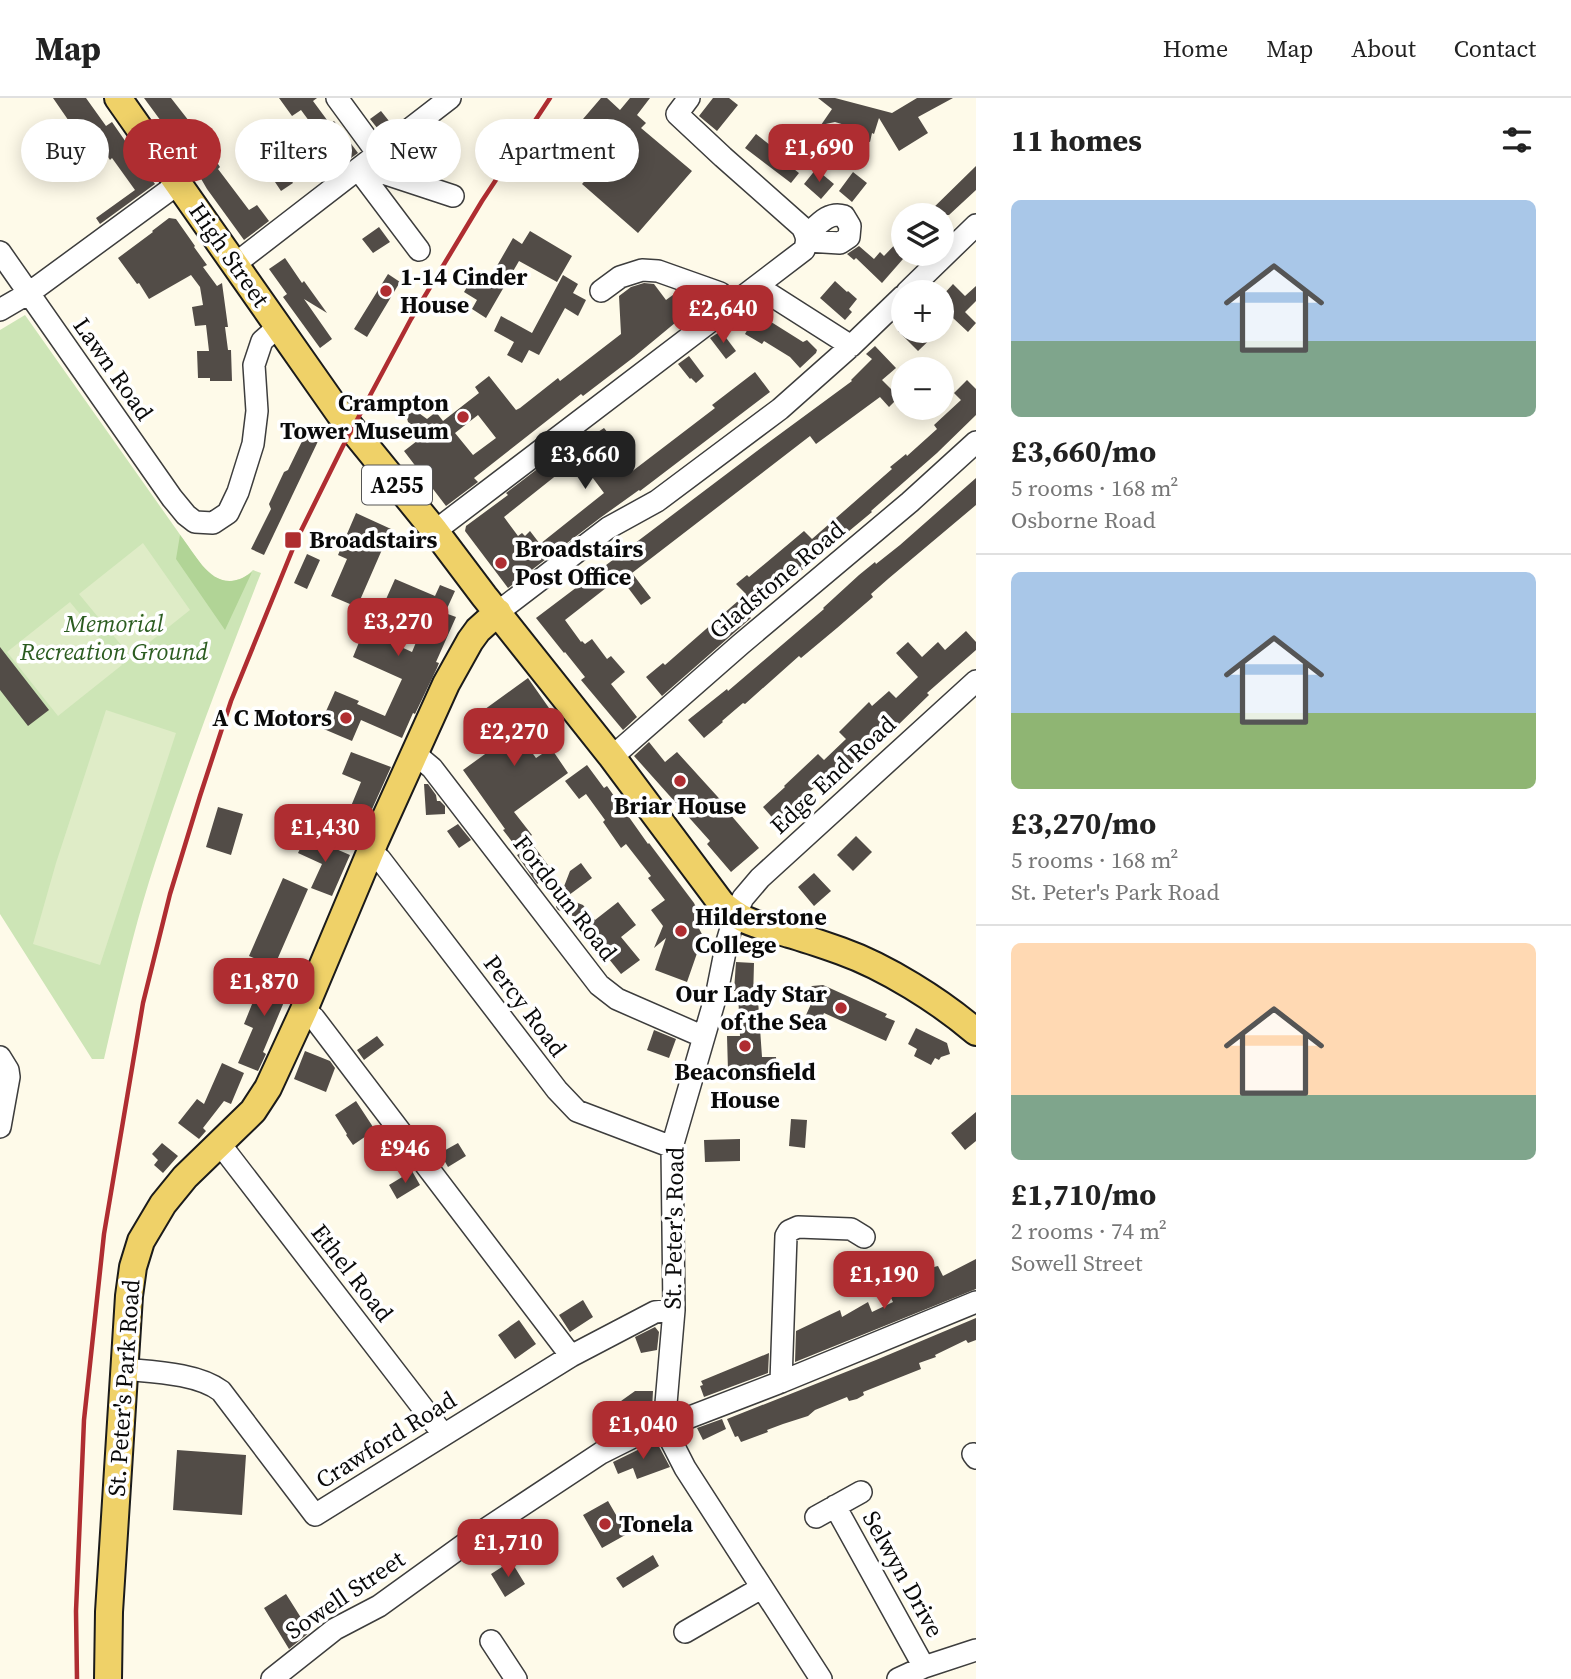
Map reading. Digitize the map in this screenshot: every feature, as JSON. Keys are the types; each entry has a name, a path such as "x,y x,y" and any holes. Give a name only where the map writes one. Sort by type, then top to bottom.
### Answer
{"main road":[{"name":"High Street","path":"118,98 235,264 271,333 435,531"},
{"name":"A255","path":"435,531 612,757 721,903 735,915 751,923 844,952 891,974 963,1020 976,1032"},
{"name":"St. Peter's Park Road","path":"108,1679 109,1612 123,1369 133,1267 141,1241 163,1204 253,1111 268,1088 414,753 461,655 478,630 498,612"}],"street":[{"path":"235,264 366,163 337,98"},
{"path":"423,119 450,98"},
{"path":"435,531 804,250 807,238 802,227 677,114 689,98"},
{"path":"378,182 419,250"},
{"path":"416,182 453,196"},
{"path":"0,310 29,293 179,183"},
{"path":"919,280 976,225"},
{"name":"Lawn Road","path":"0,252 172,498 195,522 214,523 228,513 238,492 253,444 257,411 254,365 271,333"},
{"path":"601,291 620,277 642,270 658,271 720,293 733,304"},
{"path":"757,286 851,346"},
{"path":"498,612 608,528 657,502 780,409 891,308"},
{"name":"Gladstone Road","path":"612,757 741,644 911,502 976,442"},
{"name":"Edge End Road","path":"735,915 743,898 760,878 976,681"},
{"name":"Fordoun Road","path":"414,753 432,768 600,985 617,999 704,1037"},
{"name":"Percy Road","path":"370,853 380,859 548,1079 577,1111 672,1147"},
{"name":"St. Peter's Road","path":"664,1427 674,1310 672,1147 717,992 735,915"},
{"path":"303,1010 314,1018 571,1356"},
{"path":"0,1057 9,1077 0,1127"},
{"name":"Ethel Road","path":"220,1144 443,1434"},
{"path":"781,1382 786,1236 789,1231 798,1227 851,1229 864,1237"},
{"name":"Sowell Street","path":"272,1679 335,1629 379,1606 482,1531 601,1453 649,1429 664,1427 781,1382 976,1302"},
{"name":"Crawford Road","path":"123,1369 210,1382 221,1391 315,1515 571,1356 655,1312 674,1310"},
{"path":"664,1427 685,1468 821,1679"},
{"name":"Selwyn Drive","path":"816,1517 861,1492"},
{"name":"Selwyn Drive","path":"835,1506 924,1667"},
{"path":"694,1620 761,1588"},
{"name":"Selwyn Drive","path":"898,1679 924,1667 976,1650"},
{"path":"494,1652 516,1679"}],"green space":[{"name":"Memorial Recreation Ground","path":"25,315 205,570 216,578 229,581 242,578 253,570 261,573 206,717 155,863 104,1059 92,1059 0,914 0,330"},
{"path":"180,535 202,564 218,578 228,581 252,572 225,630 176,559"},
{"path":"143,543 190,610 131,657 79,594"},
{"path":"70,602 122,665 58,716 7,652"},
{"path":"106,710 176,733 100,965 33,944 56,863"}],"building":[{"path":"53,98 86,98 101,119 67,119"},
{"path":"144,98 171,98 187,119 159,119"},
{"path":"279,98 317,98 313,101 326,119 308,119 301,110 292,116"},
{"path":"601,98 607,98 620,110 630,98 650,98 637,115 646,123 641,128 692,171 638,233 582,184 639,182 639,119 583,119"},
{"path":"713,98 729,98 738,105 717,131 699,116"},
{"path":"818,98 835,98 892,113 917,98 953,98 918,117 928,133 899,151 879,118 870,142 859,139 861,130 835,122 821,125 832,109"},
{"path":"381,111 387,119 370,119"},
{"path":"112,122 123,138 123,173 112,158 110,160 109,124"},
{"path":"756,134 780,153 783,149 796,159 790,166 799,173 791,183 745,148"},
{"path":"352,145 358,153 352,157"},
{"path":"976,166 976,190 954,210 954,203 938,203"},
{"path":"816,169 834,184 821,199 804,184"},
{"path":"853,172 867,183 852,202 839,191"},
{"path":"221,173 249,210 257,205 269,221 244,240 203,182 221,182"},
{"path":"129,182 155,184 100,224 96,218 135,190"},
{"path":"275,182 292,182 293,183 281,191"},
{"path":"169,218 176,219 207,265 203,267 217,286 222,283 228,350 231,350 232,381 198,378 197,351 209,351 206,325 195,326 192,307 203,305 200,287 191,275 149,299 118,258"},
{"path":"379,227 390,242 373,253 362,239"},
{"path":"530,231 572,256 557,282 519,261 486,318 472,309 477,300 464,292 473,277 486,285 513,238 522,244"},
{"path":"859,246 874,259 880,252 884,256 891,249 891,266 897,266 882,283 856,258 854,260 847,254"},
{"path":"285,258 327,313 304,299 332,339 320,348 283,297 287,294 269,269"},
{"path":"388,274 400,282 367,337 354,329"},
{"path":"563,275 578,284 573,293 586,300 578,316 565,308 539,355 529,350 522,363 507,355 514,342 494,331 501,316 532,333"},
{"path":"835,281 857,299 849,309 852,312 845,320 820,298"},
{"path":"644,283 654,284 666,300 677,292 695,298 699,303 634,357 583,396 581,394 474,478 478,482 446,506 404,451 426,434 408,422 409,413 416,411 427,419 436,412 443,421 479,393 475,387 489,376 516,410 520,408 621,334 619,296 631,287","holes":["478,415 496,438 473,455 455,433"]},
{"path":"954,285 965,296 976,286 976,301 965,312 976,323 968,332 954,319"},
{"path":"757,313 803,342 807,340 817,350 816,353 800,368 790,357 764,341 762,344 745,334"},
{"path":"721,331 736,351 726,359 710,338"},
{"path":"910,343 926,343 918,351"},
{"path":"875,346 891,363 891,372 882,380 891,389 889,407 880,397 816,444 810,436 632,573 651,598 641,605 620,577 565,620 581,642 585,644 592,639 607,659 611,656 625,672 611,684 637,717 623,730 581,680 585,677 536,618 852,381 872,359 866,354"},
{"path":"689,356 704,376 696,383 678,364"},
{"path":"755,372 770,392 508,588 465,531 466,526 566,447 569,451 604,428 613,439 604,446 626,476 715,408 712,405","holes":["578,458 604,493 540,544 530,531 525,536 522,533 518,536 504,517"]},
{"path":"967,380 976,389 976,415 872,512 748,615 751,618 662,696 646,677 663,663 665,665 746,594 736,584 747,575 749,577 804,531 812,539 892,469 890,467 906,454 907,456 937,429 934,425 939,420 954,420 954,406 961,400 954,393"},
{"path":"307,431 320,437 264,555 251,549 271,509 269,504 284,472 288,470"},
{"path":"976,478 976,505 871,594 873,597 837,628 801,658 799,656 704,738 688,720 727,689 728,691 824,609 859,575 900,545"},
{"path":"356,513 391,529 357,607 331,596 347,559 338,555"},
{"path":"307,554 320,560 307,589 294,583"},
{"path":"395,579 435,596 440,585 455,591 445,613 456,617 436,662 439,663 437,668 402,738 361,720 352,741 319,727 335,691 385,716 402,679 353,657 364,630 371,633","holes":["398,618 422,628 412,652 388,641"]},
{"path":"966,631 976,642 976,650 927,693 929,695 897,726 893,722 869,744 872,747 862,756 841,774 837,770 824,782 822,780 777,823 763,807 818,754 824,760 846,739 839,732 869,702 872,706 889,691 896,698 918,677 896,653 908,642 922,657 938,642 945,650"},
{"path":"0,647 49,710 28,726 0,690"},
{"path":"528,678 549,708 517,732 536,758 551,748 568,773 514,812 532,835 528,838 553,872 537,884 517,855 521,853 463,770 492,749 470,720"},
{"path":"649,742 665,762 677,752 726,806 724,807 759,848 731,872 707,844 710,841 634,756"},
{"path":"351,752 391,767 368,818 349,811 361,782 342,774"},
{"path":"587,765 604,788 607,786 694,903 702,920 695,921 703,936 687,982 655,970 666,938 654,948 663,926 651,910 665,900 648,878 651,876 626,844 621,848 586,794 579,799 565,781"},
{"path":"424,784 428,784 437,801 445,806 445,814 426,815"},
{"path":"218,807 243,814 231,855 206,847"},
{"path":"458,824 471,840 459,848 447,831"},
{"path":"306,836 350,855 332,896 311,888 322,864 298,853"},
{"path":"856,836 872,852 853,871 837,855"},
{"path":"581,863 592,878 565,898 583,905 595,920 618,902 636,925 621,937 640,960 621,974 580,923 583,920 556,907 570,871"},
{"path":"814,873 831,891 814,906 798,887"},
{"path":"283,878 308,889 274,967 249,956"},
{"path":"736,962 754,963 753,1000 758,1000 762,1057 776,1057 777,1070 728,1071 727,1036 740,1036 738,991 734,991"},
{"path":"265,972 292,983 263,1052 266,1054 258,1071 238,1063 253,1028 244,1024"},
{"name":"Our Lady Star of the Sea","path":"823,985 887,1014 885,1017 895,1021 886,1041 824,1013 816,1030 802,1024 811,1004 806,992 812,986"},
{"path":"916,1028 947,1043 950,1054 939,1060 935,1058 931,1065 914,1056 917,1049 908,1044"},
{"path":"654,1030 676,1039 669,1058 647,1050"},
{"path":"377,1036 384,1045 364,1060 357,1050"},
{"path":"305,1051 330,1061 335,1068 326,1092 294,1079"},
{"path":"222,1063 244,1073 231,1104 224,1101 203,1128 206,1131 199,1139 178,1123 197,1099 204,1104"},
{"path":"356,1101 375,1130 353,1145 335,1115"},
{"path":"976,1112 976,1141 965,1150 951,1133"},
{"path":"791,1119 807,1120 805,1148 789,1146"},
{"path":"740,1139 740,1161 705,1162 704,1140"},
{"path":"162,1143 178,1156 163,1173 154,1165 158,1160 152,1154"},
{"path":"458,1143 466,1156 448,1167 440,1153"},
{"path":"412,1171 420,1185 397,1199 389,1185"},
{"path":"976,1259 976,1289 795,1362 796,1331 840,1310 842,1317 868,1302 872,1312 893,1302 888,1292 905,1286 908,1293 931,1285 925,1273 928,1272 926,1269 938,1266 943,1276"},
{"path":"583,1300 593,1317 570,1332 559,1315"},
{"path":"976,1318 976,1340 968,1343 966,1340 919,1363 921,1369 863,1392 864,1395 857,1399 849,1401 847,1397 815,1410 808,1416 741,1442 738,1436 735,1437 727,1419"},
{"path":"519,1320 536,1344 515,1359 498,1335"},
{"path":"655,1327 659,1332 657,1350 641,1353 635,1337"},
{"path":"769,1353 768,1373 704,1397 701,1381"},
{"path":"635,1391 653,1391 652,1410 619,1429 607,1411"},
{"path":"722,1419 726,1429 703,1440 697,1428"},
{"path":"656,1441 670,1467 637,1479 633,1468 618,1474 613,1462"},
{"path":"177,1450 246,1455 242,1515 173,1510"},
{"name":"Tonela","path":"608,1501 627,1534 602,1548 583,1515"},
{"path":"653,1555 659,1566 623,1588 616,1578"},
{"path":"511,1561 525,1584 505,1597 491,1574"},
{"path":"286,1594 310,1632 289,1649 264,1608"}],"railway":[{"path":"77,1679 76,1611 84,1420 104,1234 143,1003 170,894 231,701 296,541 411,319 482,201 550,98"}],"place":[{"name":"1-14 Cinder House","path":"386,291"},
{"name":"Crampton Tower Museum","path":"463,417"},
{"name":"Broadstairs","path":"293,540"},
{"name":"Broadstairs Post Office","path":"501,563"},
{"name":"A C Motors","path":"346,718"},
{"name":"Briar House","path":"680,781"},
{"name":"Hilderstone College","path":"681,931"},
{"name":"Our Lady Star of the Sea","path":"841,1008"},
{"name":"Beaconsfield House","path":"745,1046"},
{"name":"Tonela","path":"605,1524"}]}
